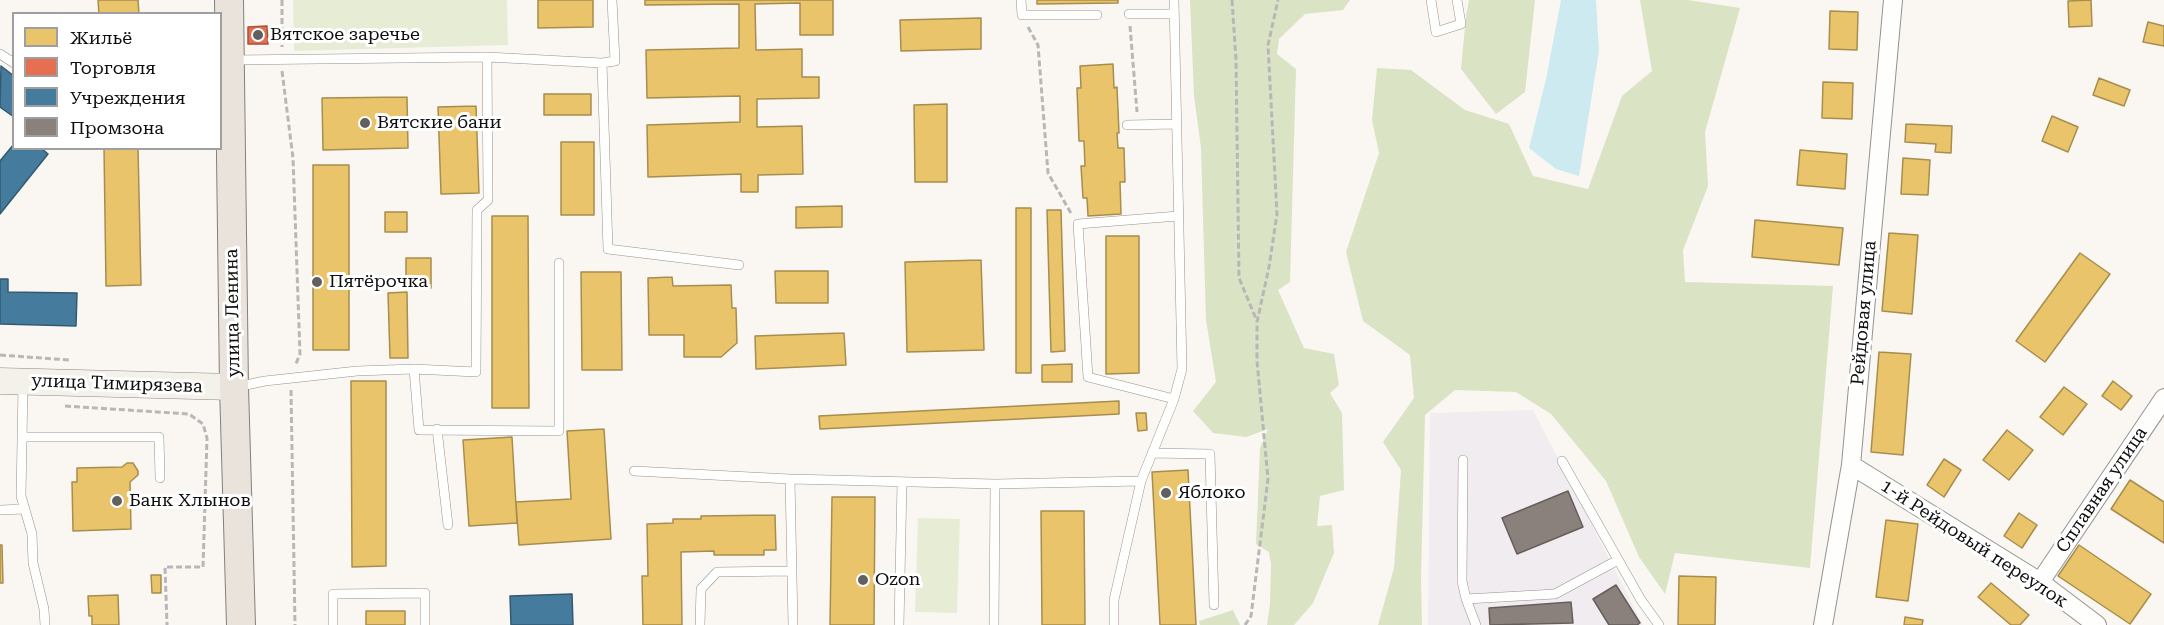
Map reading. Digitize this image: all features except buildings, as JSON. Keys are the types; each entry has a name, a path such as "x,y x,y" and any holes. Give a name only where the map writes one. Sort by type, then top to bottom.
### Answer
{"main road":[{"name":"улица Ленина","path":"229,0 229,60 225,125 241,625"},
{"name":"улица Тимирязева","path":"11,381 234,387"}],"street":[{"name":"Рейдовая улица","path":"1823,625 1851,465 1893,0"},
{"name":"Сплавная улица","path":"2040,582 2164,398"},
{"name":"1-й Рейдовый переулок","path":"1851,465 2040,582 2097,625"}],"lane":[{"path":"229,60 487,57 602,63 615,61 612,0"},
{"path":"1021,0 1022,15 1097,15"},
{"path":"1114,625 1114,600 1141,482 1174,399 1182,369 1174,0"},
{"path":"1431,0 1436,32 1461,24 1457,0"},
{"path":"1129,14 1174,14"},
{"path":"234,387 357,371 414,369 476,372 477,210 488,200 487,57"},
{"path":"602,63 608,249 739,265"},
{"path":"1127,125 1176,124"},
{"path":"1174,399 1088,377 1078,224 1178,216"},
{"path":"414,369 419,430 559,431 559,263"},
{"path":"11,381 22,437 21,496 32,534 33,563 44,609 45,625"},
{"path":"437,429 448,525"},
{"path":"22,437 159,437 160,478"},
{"path":"1152,453 1210,454 1214,605"},
{"path":"1463,460 1462,581 1476,625"},
{"path":"1562,461 1641,600 1659,625"},
{"path":"634,471 902,482 995,484 1141,482"},
{"path":"790,479 793,625"},
{"path":"899,625 902,482"},
{"path":"994,625 995,484"},
{"path":"0,510 25,508"},
{"path":"1466,599 1555,594 1618,560"},
{"path":"700,625 701,589 717,572 792,571"},
{"path":"333,625 333,594 425,593 425,625"}],"path":[{"path":"282,0 282,60 293,158 300,354 291,378 295,625"},
{"path":"1232,0 1236,60 1239,278 1257,322"},
{"path":"1245,625 1251,616 1268,479 1257,361 1257,322 1277,214 1268,45 1278,0"},
{"path":"1129,14 1138,124"},
{"path":"1022,15 1038,45 1048,173 1078,224"}],"shaded area":[{"path":"1533,410 1643,625 1428,625 1430,413"}],"green space":[{"path":"293,0 507,0 508,45 294,51"},
{"path":"1190,0 1350,0 1343,10 1305,14 1279,39 1277,54 1296,69 1290,282 1278,290 1304,348 1334,354 1339,385 1330,393 1342,413 1344,490 1320,496 1317,526 1332,525 1334,553 1313,603 1294,625 1267,625 1271,564 1269,552 1256,544 1260,448 1268,429 1246,437 1213,433 1193,411 1216,382 1206,320 1201,148 1194,96"},
{"path":"1469,0 1535,0 1525,92 1496,114 1461,69"},
{"path":"1640,0 1688,0 1740,8 1705,132 1708,186 1683,250 1685,282 1833,286 1810,568 1675,553 1665,594 1639,557 1606,481 1551,414 1516,392 1455,390 1425,415 1422,625 1378,625 1394,568 1401,470 1383,442 1414,398 1410,355 1363,321 1346,252 1379,153 1372,120 1377,68 1411,70 1465,110 1509,124 1533,176 1588,189 1622,96 1652,71"},
{"path":"918,518 960,519 957,613 915,612"},
{"path":"1233,610 1240,625 1200,625 1199,621"}],"water":[{"path":"1561,0 1596,0 1599,51 1579,176 1556,169 1529,148 1546,79"}],"place":[{"name":"Вятское заречье","path":"258,35"},
{"name":"Вятские бани","path":"365,123"},
{"name":"Пятёрочка","path":"317,282"},
{"name":"Яблоко","path":"1166,493"},
{"name":"Банк Хлынов","path":"117,501"},
{"name":"Ozon","path":"863,580"}]}
